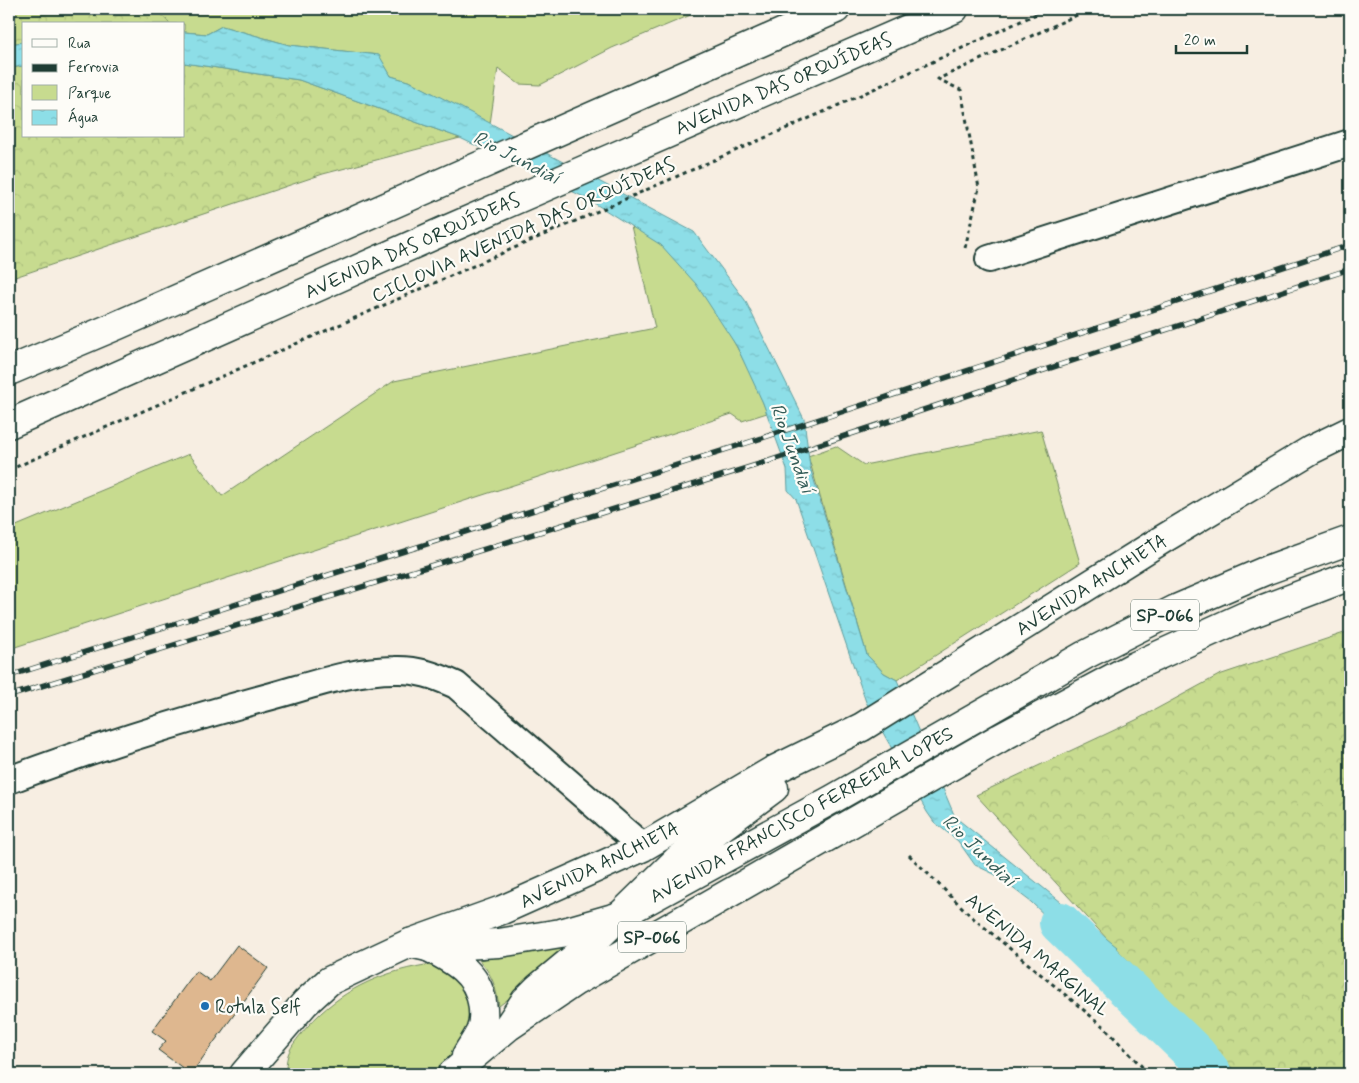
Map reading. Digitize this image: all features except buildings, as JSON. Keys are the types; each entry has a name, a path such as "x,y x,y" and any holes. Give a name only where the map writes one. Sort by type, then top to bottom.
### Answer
{"main road":[{"path":"9,371 127,322 422,190 836,9"},
{"name":"AVENIDA DAS ORQUÍDEAS","path":"9,424 446,230 954,9"},
{"name":"AVENIDA ANCHIETA","path":"419,945 643,847 772,771 862,727 1162,539 1311,450 1350,431"},
{"name":"AVENIDA FRANCISCO FERREIRA LOPES","path":"255,1069 305,1003 328,981 419,945 508,942 561,934 617,917 833,799 988,708 1085,655 1176,609 1267,570 1350,540"},
{"name":"AVENIDA FRANCISCO FERREIRA LOPES","path":"455,1073 508,1026 576,981 1000,738 1135,666 1245,616 1350,576"},
{"name":"AVENIDA ANCHIETA","path":"508,1026 525,1001 538,988 591,944 676,860 834,742"},
{"path":"419,945 455,961 470,974 480,993 484,1015 480,1031 455,1073"}],"street":[{"path":"989,259 1350,143"},
{"path":"9,780 151,729 331,680 369,672 410,670 438,677 456,685 643,847"}],"path":[{"name":"CICLOVIA AVENIDA DAS ORQUÍDEAS","path":"9,470 828,110 1047,9"},
{"path":"965,250 978,188 961,90 938,79 1090,9"},
{"name":"AVENIDA MARGINAL","path":"909,855 972,917 1104,1027 1149,1074"}],"green space":[{"path":"9,9 157,9 168,22 22,22 22,42 9,44"},
{"path":"157,9 705,9 612,48 540,85 519,84 498,68 490,124 411,82 391,76 378,55 289,45 222,26 207,34 185,32 185,22 168,22"},
{"path":"185,63 299,80 460,138 323,174 9,279 9,68 22,66 22,138 185,138"},
{"path":"631,226 661,245 693,279 723,322 748,369 767,413 742,421 732,414 9,649 9,529 189,454 222,496 394,381 655,328"},
{"path":"1041,430 1080,563 897,680 884,673 867,655 808,456 836,446 864,465"},
{"path":"1350,631 1350,1074 1238,1074 1107,939 976,795 1136,720 1219,675"},
{"path":"588,938 499,1006 493,981 479,960"},
{"path":"425,965 445,968 461,979 472,1014 468,1035 453,1056 432,1074 286,1074 289,1051 308,1026 333,1003 361,985 391,973"}],"water":[{"path":"222,26 289,45 379,55 391,76 411,82 458,106 694,232 745,300 804,419 810,467 867,655 884,673 897,680 955,817 1117,947 1095,970 1077,946 1031,902 994,874 975,865 958,841 934,822 927,812 866,702 796,499 788,490 787,469 763,403 737,347 696,284 661,245 586,198 460,138 299,80 185,63 185,32 207,34"},
{"path":"22,42 22,66 9,68 9,44"}],"waterway":[{"name":"Rio Jundiaí","path":"1060,923 1195,1054 1211,1074"}],"railway":[{"path":"9,676 756,440 1350,245"},
{"path":"9,696 763,463 1350,269"}],"place":[{"name":"Rotula Self","path":"205,1006"}]}
